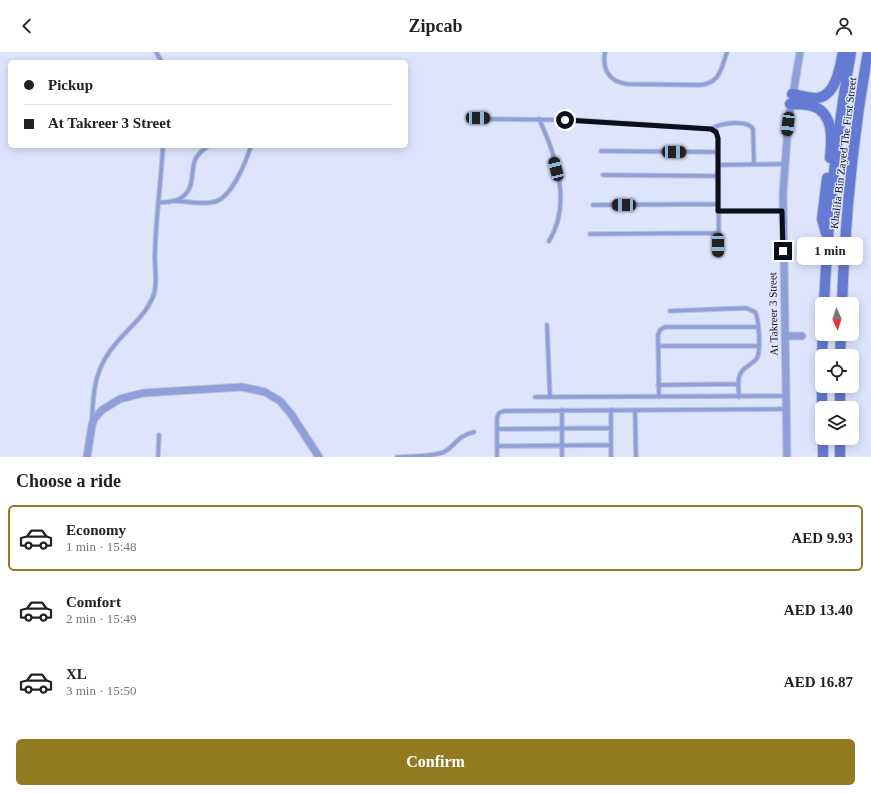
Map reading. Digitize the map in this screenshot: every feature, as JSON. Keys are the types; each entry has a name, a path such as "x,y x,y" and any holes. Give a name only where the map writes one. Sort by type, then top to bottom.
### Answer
{"main road":[{"path":"791,99 815,98 829,92 836,77 843,52"},
{"name":"Khalifa Bin Zayed The First Street","path":"824,297 828,236 839,129 851,52"},
{"name":"Khalifa Bin Zayed The First Street","path":"842,297 851,173 868,52"},
{"path":"791,99 816,107 826,115 829,124 830,151 822,219 828,236"},
{"path":"823,445 823,457"},
{"path":"840,445 840,457"}],"street":[{"name":"At Takreer 3 Street","path":"787,457 782,211 784,164 791,99 800,52"},
{"path":"785,336 802,336"},
{"path":"87,457 92,425 97,414 113,402 127,396 143,393 234,388 250,388 271,394 284,405 319,457"}],"lane":[{"path":"605,52 605,68 610,77 618,82 627,84 699,85 708,84 718,77 727,52"},
{"path":"478,118 578,120 711,129 718,125 725,124 747,124 753,129 754,164"},
{"path":"538,120 553,156 559,188 558,222 549,242"},
{"path":"711,129 717,135 719,256"},
{"path":"92,425 93,394 95,381 100,369 113,346 140,317 151,301 155,292 155,254 163,148"},
{"path":"174,201 184,196 190,188 196,159 201,151 205,148"},
{"path":"158,203 174,201 209,202 220,200 239,174 249,148"},
{"path":"601,151 718,152"},
{"path":"718,165 784,164"},
{"path":"603,176 718,176"},
{"path":"593,205 718,204"},
{"path":"718,211 782,211"},
{"path":"590,234 718,234"},
{"path":"670,311 749,309 756,315 759,346 757,358 753,363 742,370 738,379 739,396"},
{"path":"547,326 550,397"},
{"path":"659,396 658,335 662,328 758,327"},
{"path":"658,346 759,346"},
{"path":"658,385 738,384"},
{"path":"535,397 786,396"},
{"path":"497,457 497,417 502,411 786,409"},
{"path":"562,410 562,457"},
{"path":"611,410 611,457"},
{"path":"635,410 636,457"},
{"path":"497,429 611,428"},
{"path":"398,457 438,454 447,450 461,436 474,432"},
{"path":"158,457 159,435"},
{"path":"497,446 611,445"}],"route":[{"path":"565,120 709,128 714,130 718,138 718,211 782,211 783,251"}]}
